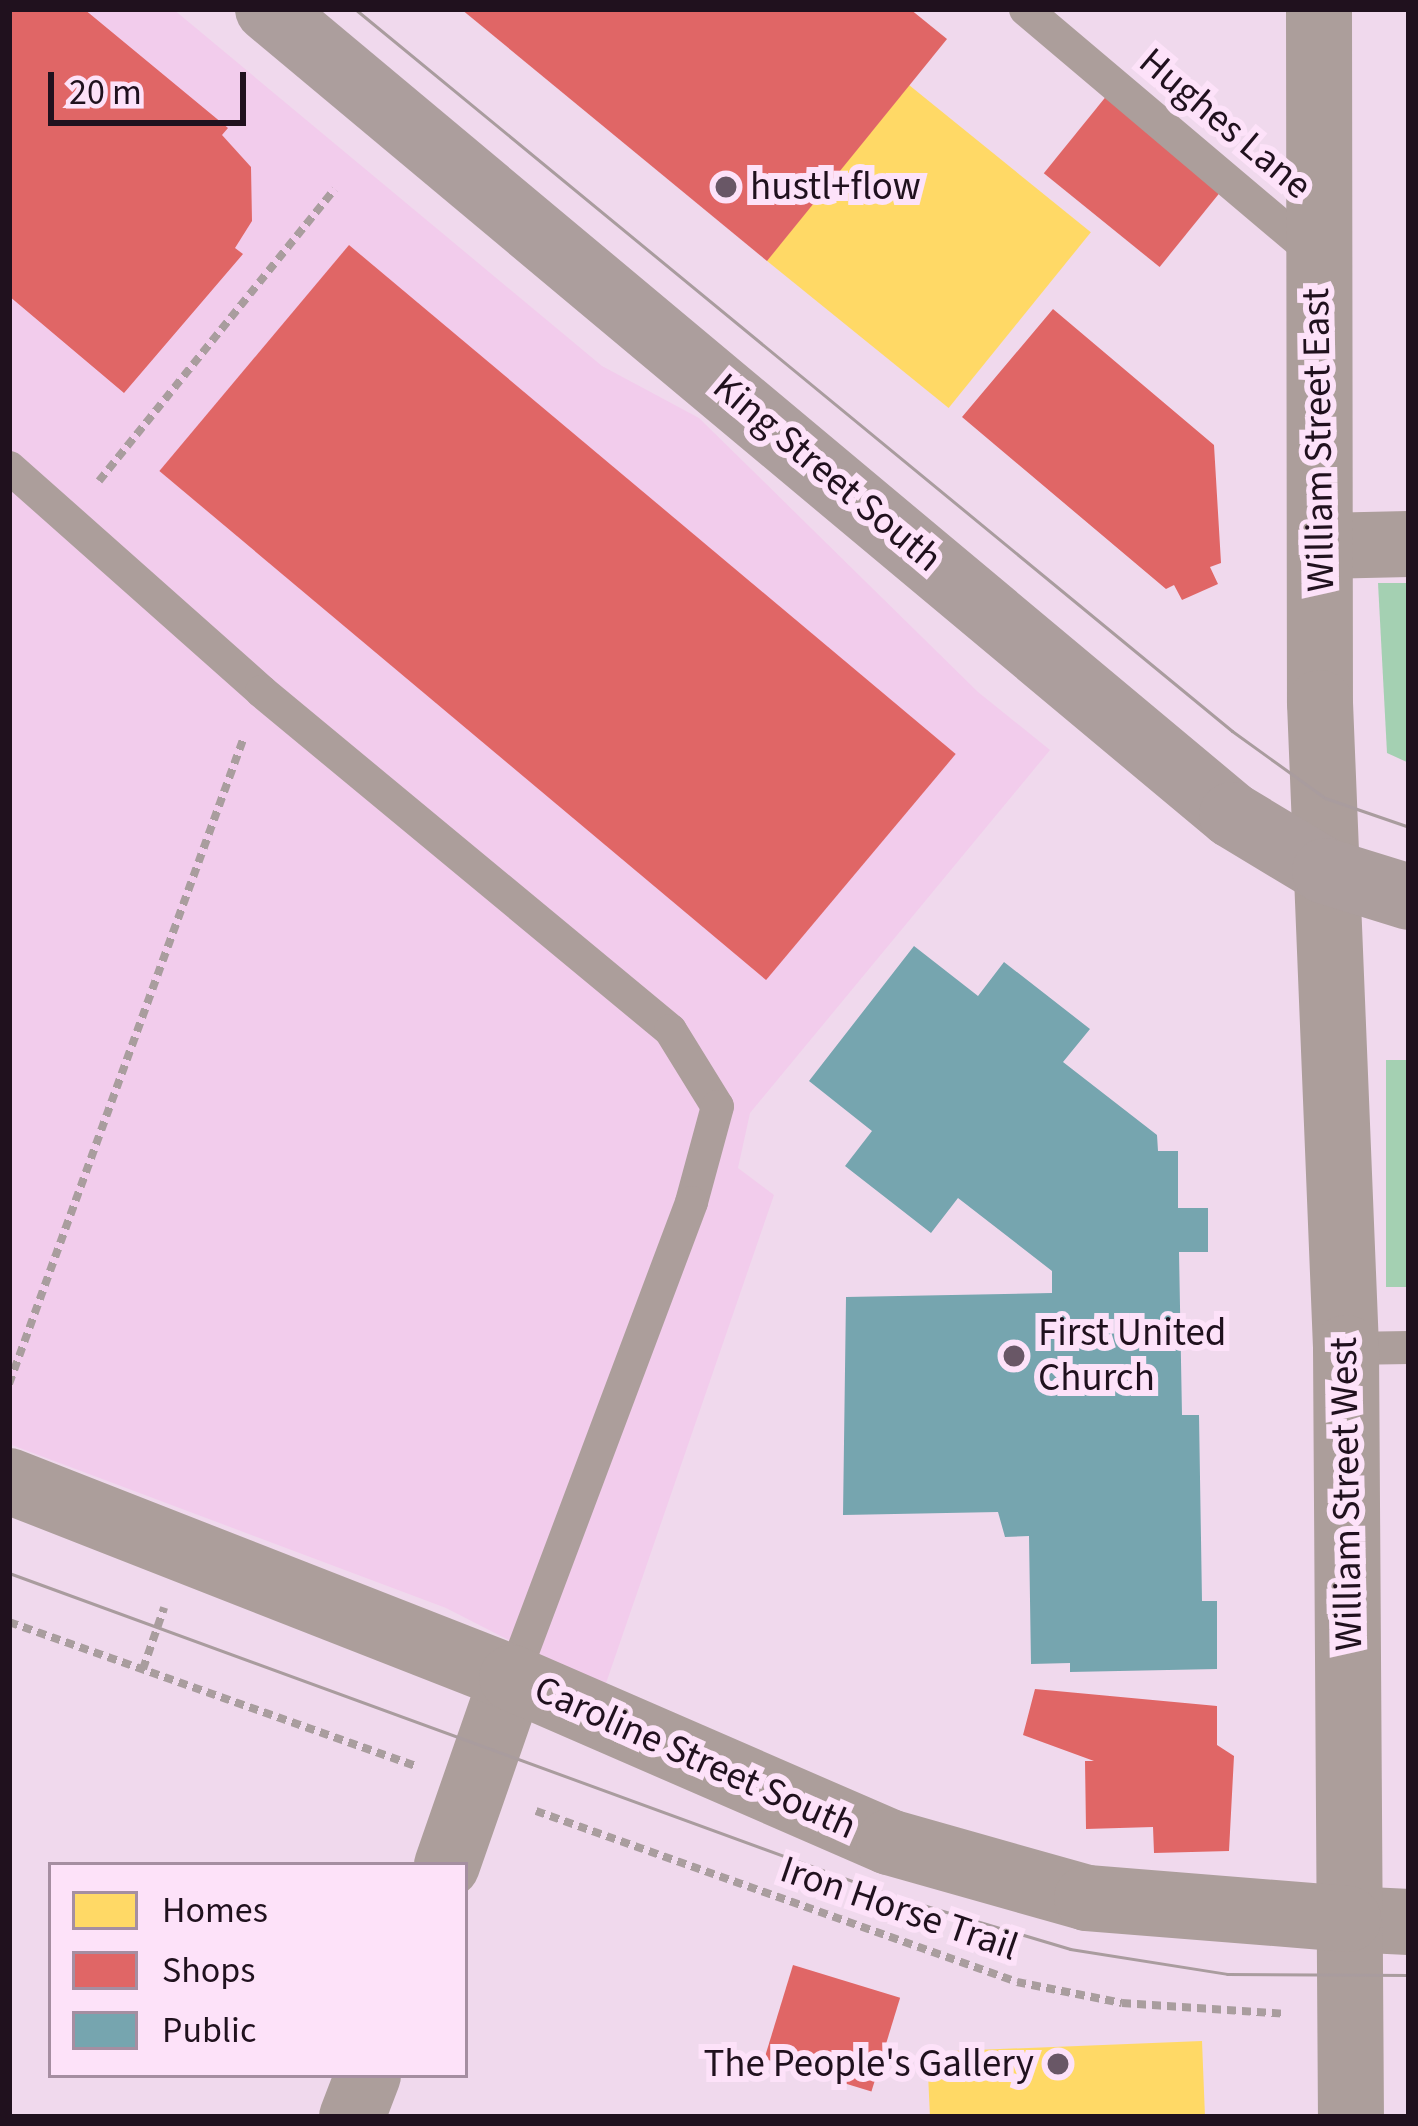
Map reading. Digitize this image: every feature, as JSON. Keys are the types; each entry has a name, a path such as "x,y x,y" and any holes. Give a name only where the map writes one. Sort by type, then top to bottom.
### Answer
{"main road":[{"name":"King Street South","path":"268,9 1232,815 1325,871 1409,897"}],"street":[{"name":"William Street East","path":"1319,9 1317,256 1325,871"},
{"path":"1321,546 1409,544"},
{"name":"William Street West","path":"1325,871 1378,1348 1379,1921 1351,2117"},
{"name":"Caroline Street South","path":"9,1481 512,1678 889,1842 1087,1898 1379,1921"},
{"path":"448,1862 512,1678"},
{"path":"352,2117 367,2078"}],"lane":[{"name":"Hughes Lane","path":"1025,9 1317,256"},
{"path":"9,467 72,515 261,691 670,1030 717,1106 691,1202 512,1678"}],"path":[{"path":"72,515 335,189"},
{"path":"9,1384 261,691"},
{"path":"143,1670 170,1590"},
{"path":"9,1622 419,1767"},
{"name":"Iron Horse Trail","path":"528,1808 974,1970 1122,2003 1264,2014"}],"shaded area":[{"path":"9,9 173,9 602,366 699,418 978,692 1050,750 750,1113 738,1168 774,1195 604,1689 446,1608 9,1444"}],"green space":[{"path":"1378,583 1409,583 1409,763 1387,753"},
{"path":"1386,1060 1409,1060 1409,1287 1386,1287"}],"building: Homes":[{"path":"909,85 1091,232 949,408 767,261"},
{"path":"1202,2041 1205,2117 930,2117 927,2052"}],"building: Shops":[{"path":"9,9 84,9 228,128 222,135 251,167 252,221 235,248 243,254 124,393 9,296"},
{"path":"461,9 910,9 947,39 767,261"},
{"path":"1108,94 1224,188 1160,267 1044,173"},
{"path":"349,245 956,754 766,980 159,471"},
{"path":"1053,309 1214,445 1221,563 1210,567 1218,584 1182,600 1174,585 1166,589 962,417"},
{"path":"1035,1689 1217,1706 1217,1745 1234,1756 1229,1851 1154,1853 1153,1827 1086,1829 1085,1761 1094,1761 1023,1735"},
{"path":"793,1965 900,1998 871,2091 764,2059"}],"building: Public":[{"name":"First United Church","path":"914,946 978,996 1004,962 1090,1029 1063,1062 1157,1135 1158,1151 1178,1151 1178,1208 1208,1208 1208,1252 1179,1252 1182,1415 1199,1415 1202,1601 1217,1601 1217,1669 1070,1672 1070,1663 1031,1664 1029,1536 1005,1537 998,1512 843,1515 846,1297 1052,1293 1052,1271 958,1198 931,1233 845,1166 872,1131 809,1081"}],"tram line":[{"path":"355,9 1232,731 1325,798 1409,827"},
{"path":"9,1573 896,1897 1070,1949 1227,1974 1409,1975"}],"place":[{"name":"hustl+flow","path":"726,187"},
{"name":"First United Church","path":"1014,1356"},
{"name":"The People's Gallery","path":"1058,2064"}]}
